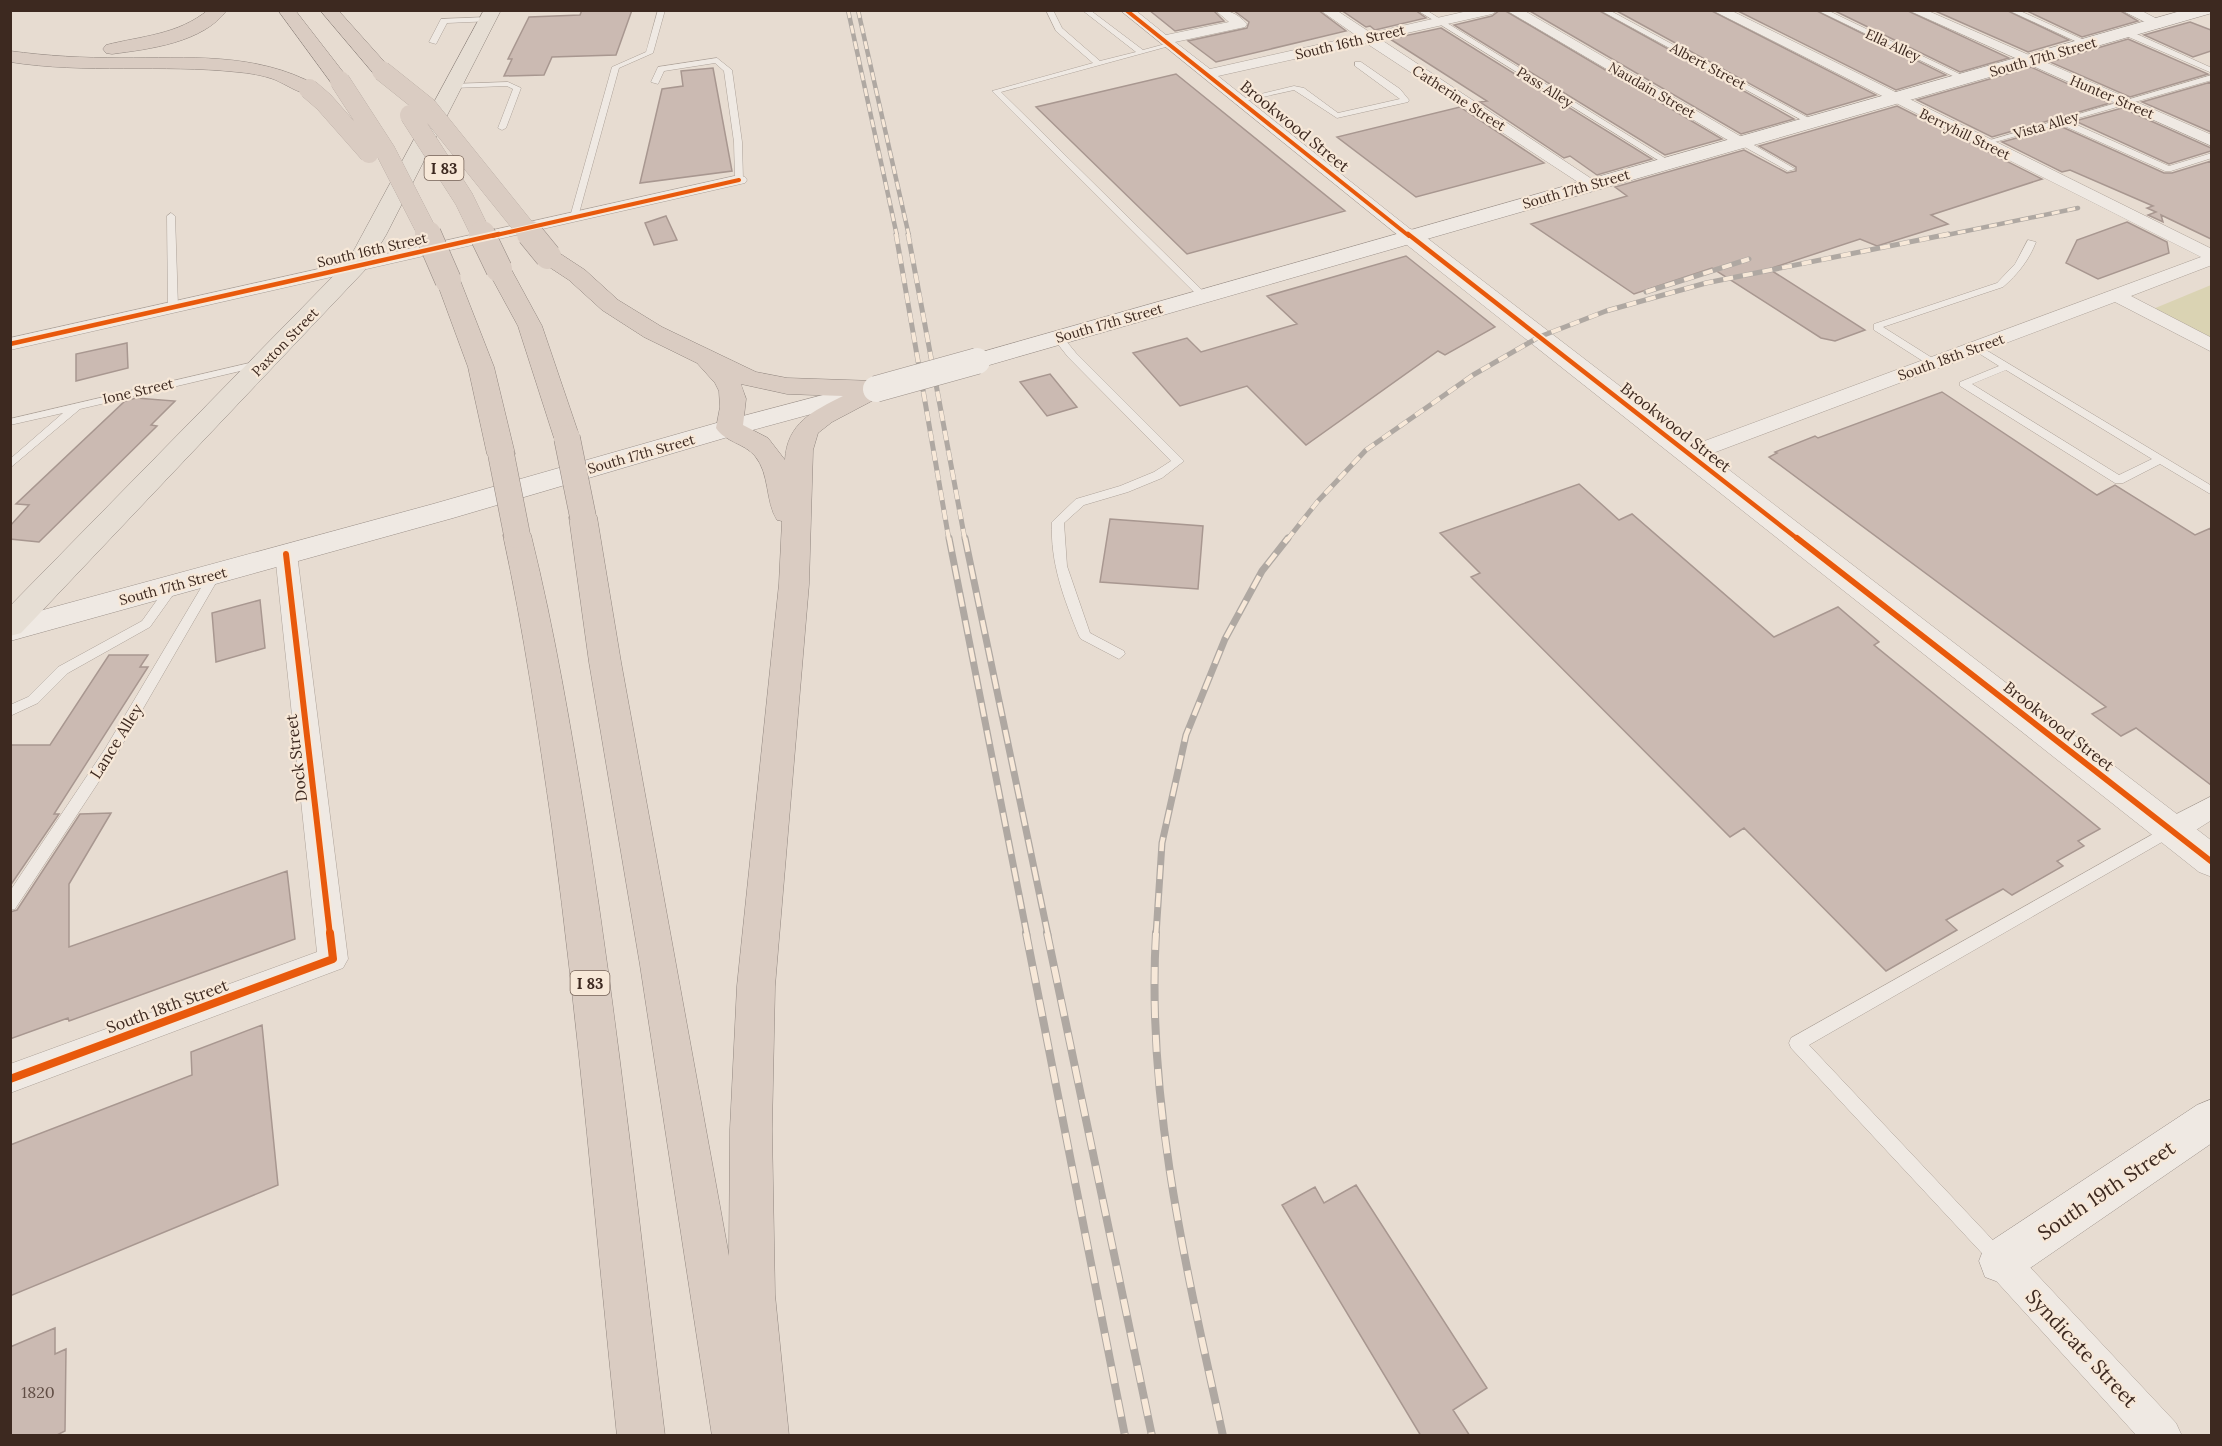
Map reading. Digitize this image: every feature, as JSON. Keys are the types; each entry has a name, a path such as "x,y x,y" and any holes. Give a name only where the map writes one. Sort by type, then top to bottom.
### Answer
{"highway":[{"path":"10,39 22,47 42,51 99,51 166,38 194,27 219,10"},
{"name":"I 83","path":"286,10 370,123 434,245 481,367 532,599 550,697 585,942 641,1436"},
{"name":"I 83","path":"328,10 382,71 465,199 530,326 567,438 593,566 606,670 658,951 736,1436"},
{"path":"10,56 52,61 235,65 291,77 324,102 394,180 434,245"},
{"path":"382,71 427,107 548,256 577,275 610,305 653,332 748,378 787,386 876,389"},
{"path":"703,358 722,374 734,394 735,406 729,428 758,444 772,463 790,525 794,584"},
{"path":"765,1436 752,1295 751,1129 756,986 794,584 799,450 806,430 823,416 876,389"}],"main road":[{"name":"South 17th Street","path":"10,630 729,428 976,362 2205,10"},
{"name":"Paxton Street","path":"10,625 267,362 357,265 491,15"},
{"name":"Brookwood Street","path":"1410,236 1690,454 2198,819 2211,862"},
{"name":"South 19th Street","path":"2001,1261 2211,1119"}],"street":[{"name":"Brookwood Street","path":"1126,10 1410,236"},
{"path":"1166,42 1240,24 1221,10"},
{"name":"Catherine Street","path":"1326,10 1593,184"},
{"name":"South 16th Street","path":"1208,74 1492,10"},
{"name":"Naudain Street","path":"1512,10 1744,143"},
{"name":"Berryhill Street","path":"1718,10 2211,258"},
{"name":"Hunter Street","path":"1914,10 2211,141"},
{"path":"2127,10 2160,24"},
{"name":"South 16th Street","path":"10,344 738,180"},
{"name":"South 18th Street","path":"1690,454 2211,258"},
{"path":"2116,295 2211,346"},
{"name":"Dock Street","path":"286,554 333,959"},
{"name":"South 18th Street","path":"10,1079 333,959"},
{"name":"Syndicate Street","path":"2001,1261 2163,1436"}],"lane":[{"path":"574,217 616,67 649,53 662,10"},
{"path":"1049,10 1059,28 1098,63"},
{"path":"1085,10 1141,52"},
{"name":"Pass Alley","path":"1420,10 1669,163"},
{"name":"Albert Street","path":"1603,10 1812,122"},
{"name":"Ella Alley","path":"1820,10 1966,79"},
{"path":"2011,10 2089,44"},
{"path":"433,42 444,21 491,15"},
{"path":"2127,33 2211,71"},
{"path":"1166,42 1141,52 996,91 1203,296"},
{"path":"654,82 662,69 694,63 717,60 728,70 738,142 738,180"},
{"path":"1240,100 1294,88 1301,90 1337,116 1405,100 1397,90 1358,64"},
{"name":"Vista Alley","path":"1984,143 2211,77"},
{"path":"452,86 508,84 517,88 502,128"},
{"path":"2061,121 2168,169 2211,155"},
{"name":"Naudain Street","path":"1744,143 1791,170"},
{"path":"171,216 173,307"},
{"path":"1934,363 1879,330 1878,326 2000,285 2014,274 2031,242"},
{"path":"1058,338 1072,356 1178,461 1158,475 1124,489 1080,502 1058,522 1056,541 1060,571 1085,636 1119,654"},
{"path":"1976,347 2211,491"},
{"name":"Ione Street","path":"10,422 267,362"},
{"path":"2007,366 1964,384 2119,480 2160,460"},
{"path":"10,465 79,405"},
{"name":"Lance Alley","path":"10,904 110,753 215,574"},
{"path":"10,711 33,700 63,670 146,624 174,585"},
{"path":"2001,1261 1797,1043 2198,819"}],"shaded area":[{"path":"2211,285 2211,340 2153,309"}],"building":[{"path":"582,10 632,10 616,55 552,57 544,75 504,76 512,59 508,59 529,17 580,15"},
{"path":"1149,10 1213,10 1224,21 1175,31"},
{"path":"1233,10 1318,10 1346,31 1216,62 1188,41 1247,28 1249,22"},
{"path":"1341,10 1415,10 1426,18 1375,30 1370,26 1366,27"},
{"path":"1504,10 1722,139 1665,155 1454,25 1492,16"},
{"path":"1528,10 1598,10 1794,119 1741,134"},
{"path":"1615,10 1710,10 1876,95 1807,115"},
{"path":"1736,10 1815,10 1946,75 1896,90"},
{"path":"1833,10 1906,10 2009,58 1960,72"},
{"path":"1933,10 2006,10 2069,40 2028,52"},
{"path":"2025,10 2119,10 2138,21 2082,37"},
{"path":"2190,22 2211,30 2211,51 2193,57 2144,35"},
{"path":"1441,28 1652,159 1597,175 1570,156 1564,158 1480,102 1487,101 1390,39"},
{"path":"2128,39 2208,74 2130,97 2050,62"},
{"path":"2031,67 2110,103 1992,137 1917,100"},
{"path":"713,68 732,171 640,183 662,89 683,86 681,71"},
{"path":"1176,74 1345,211 1187,254 1036,107"},
{"path":"2211,82 2211,132 2142,102"},
{"path":"1897,106 2042,179 1931,215 1948,224 1877,246 1860,239 1769,269 1865,330 1835,341 1821,338 1712,268 1634,294 1531,224 1627,196 1615,187 1744,150 1787,173 1796,171 1796,167 1759,146"},
{"path":"1460,107 1544,163 1416,197 1337,137"},
{"path":"2122,108 2211,148 2211,151 2169,164 2075,121"},
{"path":"2060,126 2164,173 2172,173 2211,161 2211,239 2161,215 2163,222 2148,215 2156,212 2147,208 2153,206 2070,170 2062,172 2002,142"},
{"path":"666,216 677,240 654,245 645,223"},
{"path":"2127,222 2167,242 2169,253 2098,279 2066,263 2077,240"},
{"path":"1406,256 1495,327 1445,355 1438,351 1306,445 1247,386 1180,406 1133,353 1187,338 1201,352 1297,324 1267,296"},
{"path":"127,343 128,368 76,381 76,354"},
{"path":"1050,374 1077,407 1047,416 1020,382"},
{"path":"1942,392 2097,495 2115,485 2195,535 2211,528 2211,785 2136,728 2121,736 2092,714 2106,707 1769,457 1777,453 1775,452 1815,436 1818,438"},
{"path":"136,398 175,401 151,425 157,426 39,542 10,539 10,526 29,505 16,504 125,401"},
{"path":"1579,484 1619,520 1632,514 1774,637 1838,607 1879,642 1874,645 2100,829 2078,841 2084,846 2057,861 2063,866 2012,895 2003,889 1946,920 1957,930 1886,971 1744,828 1730,837 1471,577 1480,573 1440,533"},
{"path":"1110,519 1203,526 1198,589 1100,582"},
{"path":"260,600 265,648 216,662 212,613"},
{"path":"109,655 148,655 140,667 148,667 54,814 59,814 10,886 10,745 50,745"},
{"path":"111,813 69,884 69,947 287,871 295,939 69,1021 68,1018 10,1039 10,912 17,910 80,814"},
{"path":"262,1025 278,1185 10,1296 10,1145 192,1075 191,1052"},
{"path":"1356,1185 1487,1388 1453,1410 1470,1436 1421,1436 1282,1205 1315,1187 1324,1203"},
{"path":"55,1328 55,1354 66,1349 65,1431 55,1436 10,1436 10,1347"}],"railway":[{"path":"848,10 897,236"},
{"path":"858,10 909,236"},
{"path":"1942,236 2078,208"},
{"path":"896,234 949,540"},
{"path":"908,234 965,540"},
{"path":"1287,540 1318,501 1366,450 1473,375 1539,337 1606,311 1706,283 1949,234"},
{"path":"1646,292 1749,259"},
{"path":"949,538 1027,935"},
{"path":"965,538 1048,935"},
{"path":"1156,935 1162,843 1186,735 1225,639 1262,571 1288,538"},
{"path":"1026,933 1125,1436"},
{"path":"1047,933 1152,1436"},
{"path":"1156,933 1157,1060 1163,1124 1183,1250 1223,1436"}],"cycle path":[{"path":"1126,10 1410,236 2212,862"},
{"path":"10,344 739,180"},
{"path":"10,1079 333,959 286,554"}]}
